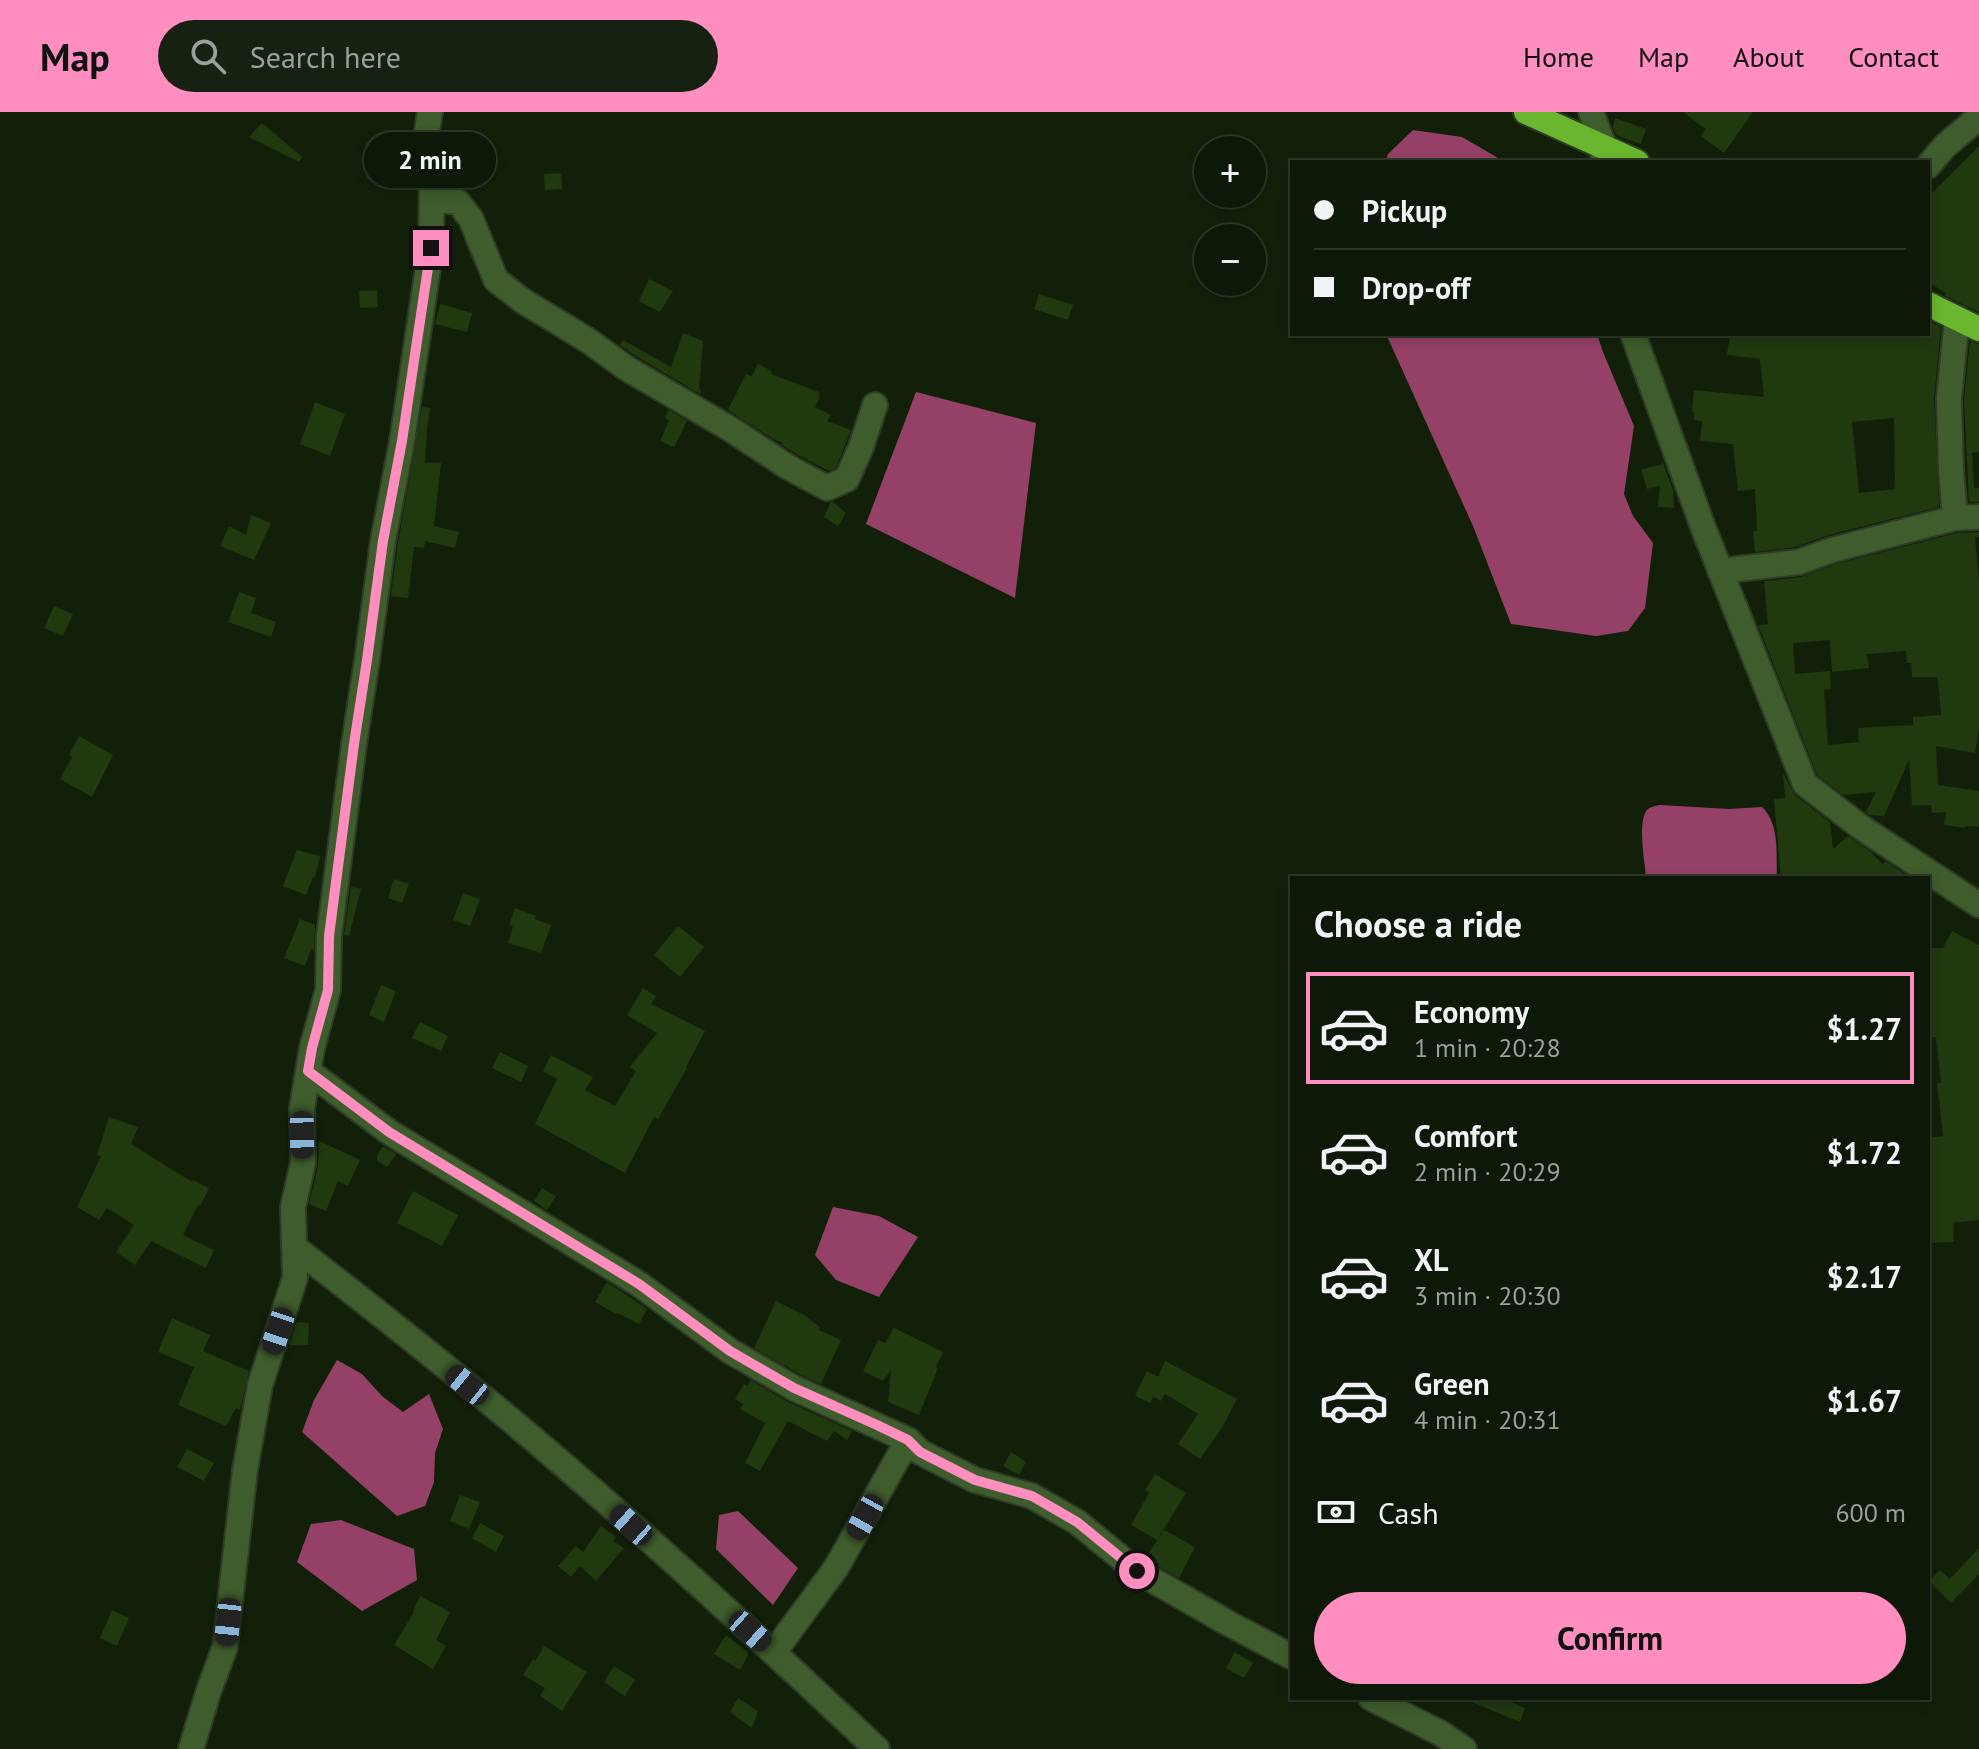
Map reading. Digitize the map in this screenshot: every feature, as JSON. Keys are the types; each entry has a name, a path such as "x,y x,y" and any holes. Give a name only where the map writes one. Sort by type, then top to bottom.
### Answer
{"highway":[{"path":"1526,112 1603,154 1628,160"},
{"path":"1930,305 1968,323"}],"street":[{"path":"191,1749 225,1647 248,1456 260,1385 295,1278 293,1207 303,1163 302,1108 312,1048 328,990 329,936 354,744 383,541 402,441 431,248 432,173 425,143 430,112"},
{"path":"1591,112 1603,154"},
{"path":"1930,164 1945,146 1979,117"},
{"path":"432,199 458,202 471,219 496,280 523,301 589,341 626,368 827,488 847,479 875,405"},
{"path":"1720,571 1799,562 1832,550 1967,517 1949,398 1968,323"},
{"path":"1634,336 1720,571 1805,784 1862,828 1979,905"},
{"path":"308,1071 389,1132 639,1284 730,1351 794,1388 908,1440 920,1452 975,1480 1032,1496 1077,1522 1137,1571 1290,1656"},
{"path":"294,1247 513,1422 774,1652 877,1749"},
{"path":"774,1652 836,1568 908,1440"},
{"path":"1375,1700 1442,1734 1464,1749"}],"shaded area":[{"path":"1413,130 1462,137 1502,160 1386,160 1388,154"},
{"path":"1387,336 1598,336 1634,426 1624,494 1633,516 1653,543 1645,608 1628,631 1596,636 1511,624 1473,526"},
{"path":"916,392 1036,423 1015,598 866,524"},
{"path":"1651,807 1762,807 1774,831 1777,876 1646,876 1642,823"},
{"path":"833,1207 879,1216 918,1237 879,1297 836,1280 815,1255"},
{"path":"337,1360 362,1374 382,1396 403,1412 429,1394 443,1429 435,1453 434,1482 425,1506 397,1516 302,1432 314,1400"},
{"path":"738,1511 798,1568 773,1605 716,1549 719,1515"},
{"path":"341,1520 414,1549 417,1580 362,1611 297,1562 311,1524"}],"building":[{"path":"1683,112 1753,112 1724,153 1701,136 1706,129"},
{"path":"1615,118 1646,129 1641,144 1616,135 1613,126"},
{"path":"262,123 302,157 299,162 249,137"},
{"path":"1979,146 1979,312 1945,296 1946,293 1930,283 1930,195"},
{"path":"474,165 475,181 465,182 465,189 447,186 446,168"},
{"path":"561,173 562,189 545,190 544,174"},
{"path":"649,279 673,291 660,312 639,301"},
{"path":"377,290 378,307 360,308 359,291"},
{"path":"1039,294 1073,305 1068,320 1034,309"},
{"path":"440,304 472,313 467,332 435,324"},
{"path":"1930,322 1941,327 1934,398 1939,507 1828,535 1796,547 1755,552 1755,489 1738,491 1733,444 1700,441 1702,421 1694,420 1692,411 1694,390 1764,397 1760,359 1727,355 1730,336 1930,336","holes":["1894,418 1895,489 1859,493 1852,422"]},
{"path":"683,333 703,341 700,394 620,345 623,340 671,367"},
{"path":"1970,341 1979,344 1979,452 1972,453 1974,488 1979,488 1979,502 1969,502 1964,399"},
{"path":"758,364 772,371 771,374 819,392 815,407 831,415 827,421 851,430 836,468 829,471 796,454 728,410 746,374 752,376"},
{"path":"315,402 345,414 330,456 300,444"},
{"path":"422,407 430,408 425,463 441,463 434,526 459,532 455,548 425,541 424,548 414,547 408,598 391,596 398,543"},
{"path":"669,410 687,421 674,447 660,441 669,421 665,418"},
{"path":"1662,461 1673,490 1674,508 1658,507 1660,486 1647,489 1641,469 1661,465"},
{"path":"831,502 846,513 838,526 824,517"},
{"path":"251,515 271,523 254,560 220,546 229,526 246,535"},
{"path":"1979,532 1979,537 1975,537 1979,582 1979,729 1975,753 1936,746 1938,785 1979,791 1979,827 1944,825 1946,812 1932,813 1931,805 1912,806 1909,760 1884,816 1869,815 1866,812 1876,792 1843,795 1817,775 1758,625 1768,624 1764,581 1801,577 1836,564 1957,533","holes":["1830,640 1832,672 1869,668 1867,654 1906,651 1912,677 1938,679 1941,715 1913,717 1913,725 1858,728 1859,742 1828,745 1824,690 1831,689 1830,671 1795,674 1793,643"]},
{"path":"239,592 256,598 251,613 276,622 271,637 228,622"},
{"path":"54,606 73,614 63,636 44,628"},
{"path":"79,736 113,755 92,797 60,779"},
{"path":"1783,773 1795,795 1830,822 1833,849 1848,836 1870,851 1883,865 1885,861 1908,876 1781,876 1774,799 1785,798"},
{"path":"297,850 320,856 315,878 306,895 283,886"},
{"path":"394,879 409,884 402,903 388,898"},
{"path":"351,887 361,889 349,936 344,935"},
{"path":"463,893 480,899 470,926 453,920"},
{"path":"515,908 551,925 541,953 508,943 513,927 509,925"},
{"path":"300,919 315,925 314,950 311,949 305,966 284,958"},
{"path":"678,926 704,947 680,977 654,955"},
{"path":"1952,931 1979,945 1979,1220 1953,1223 1954,1242 1930,1243 1930,1138 1943,1136 1936,1037 1930,1038 1930,948 1943,948"},
{"path":"381,985 396,991 384,1022 369,1015"},
{"path":"643,988 656,996 651,1004 705,1031 687,1068 658,1119 654,1117 625,1173 535,1124 557,1079 543,1071 551,1055 593,1077 585,1090 615,1106 636,1071 630,1067 657,1033 627,1015"},
{"path":"420,1022 448,1036 441,1051 412,1038"},
{"path":"500,1052 528,1066 521,1082 492,1068"},
{"path":"109,1117 138,1127 131,1144 192,1182 209,1188 183,1235 214,1250 206,1268 151,1241 135,1265 116,1252 134,1225 107,1208 99,1220 77,1207 101,1156 97,1155"},
{"path":"319,1141 360,1160 348,1186 338,1181 326,1211 309,1204 318,1166"},
{"path":"383,1146 396,1154 387,1167 377,1161"},
{"path":"542,1188 556,1196 547,1210 534,1201"},
{"path":"413,1191 458,1215 442,1246 397,1223"},
{"path":"607,1282 647,1309 639,1324 595,1302"},
{"path":"776,1301 802,1314 820,1327 819,1330 841,1340 821,1384 754,1348"},
{"path":"172,1318 210,1335 203,1351 249,1371 240,1410 236,1408 226,1426 178,1405 194,1367 158,1352"},
{"path":"296,1322 309,1323 308,1345 289,1345"},
{"path":"894,1328 943,1352 919,1415 888,1402 891,1370 883,1381 863,1371 878,1340 885,1343"},
{"path":"1165,1361 1237,1399 1200,1459 1178,1444 1198,1414 1165,1394 1161,1401 1153,1397 1150,1403 1135,1396 1147,1371 1158,1377"},
{"path":"751,1380 788,1402 852,1431 847,1440 834,1431 827,1441 788,1421 760,1471 745,1463 765,1423 740,1409 743,1404 735,1399 744,1384 747,1386"},
{"path":"187,1449 214,1463 204,1481 177,1467"},
{"path":"1011,1452 1026,1462 1019,1475 1003,1466"},
{"path":"1155,1474 1186,1493 1157,1540 1131,1525 1149,1493 1145,1490"},
{"path":"460,1495 480,1502 469,1529 450,1521"},
{"path":"480,1523 504,1536 496,1552 472,1538"},
{"path":"601,1526 616,1537 613,1541 624,1548 596,1581 580,1566 571,1577 558,1566 576,1546 583,1552"},
{"path":"1164,1530 1195,1547 1179,1578 1147,1556"},
{"path":"1979,1548 1979,1574 1951,1603 1930,1582 1940,1570 1950,1579"},
{"path":"420,1596 450,1612 436,1640 446,1646 433,1669 394,1645"},
{"path":"112,1610 129,1618 117,1646 100,1638"},
{"path":"726,1635 749,1653 740,1670 714,1654"},
{"path":"544,1646 587,1672 562,1711 540,1696 545,1688 523,1675"},
{"path":"1235,1652 1253,1663 1244,1678 1226,1668"},
{"path":"614,1666 635,1680 625,1696 604,1682"},
{"path":"738,1698 758,1711 752,1728 730,1712"},
{"path":"1467,1700 1507,1700 1525,1708 1520,1722"}],"route":[{"path":"431,248 402,441 383,541 354,744 329,936 328,990 308,1071 389,1132 639,1284 730,1351 794,1388 908,1440 920,1452 975,1480 1032,1496 1077,1522 1137,1571"}]}
